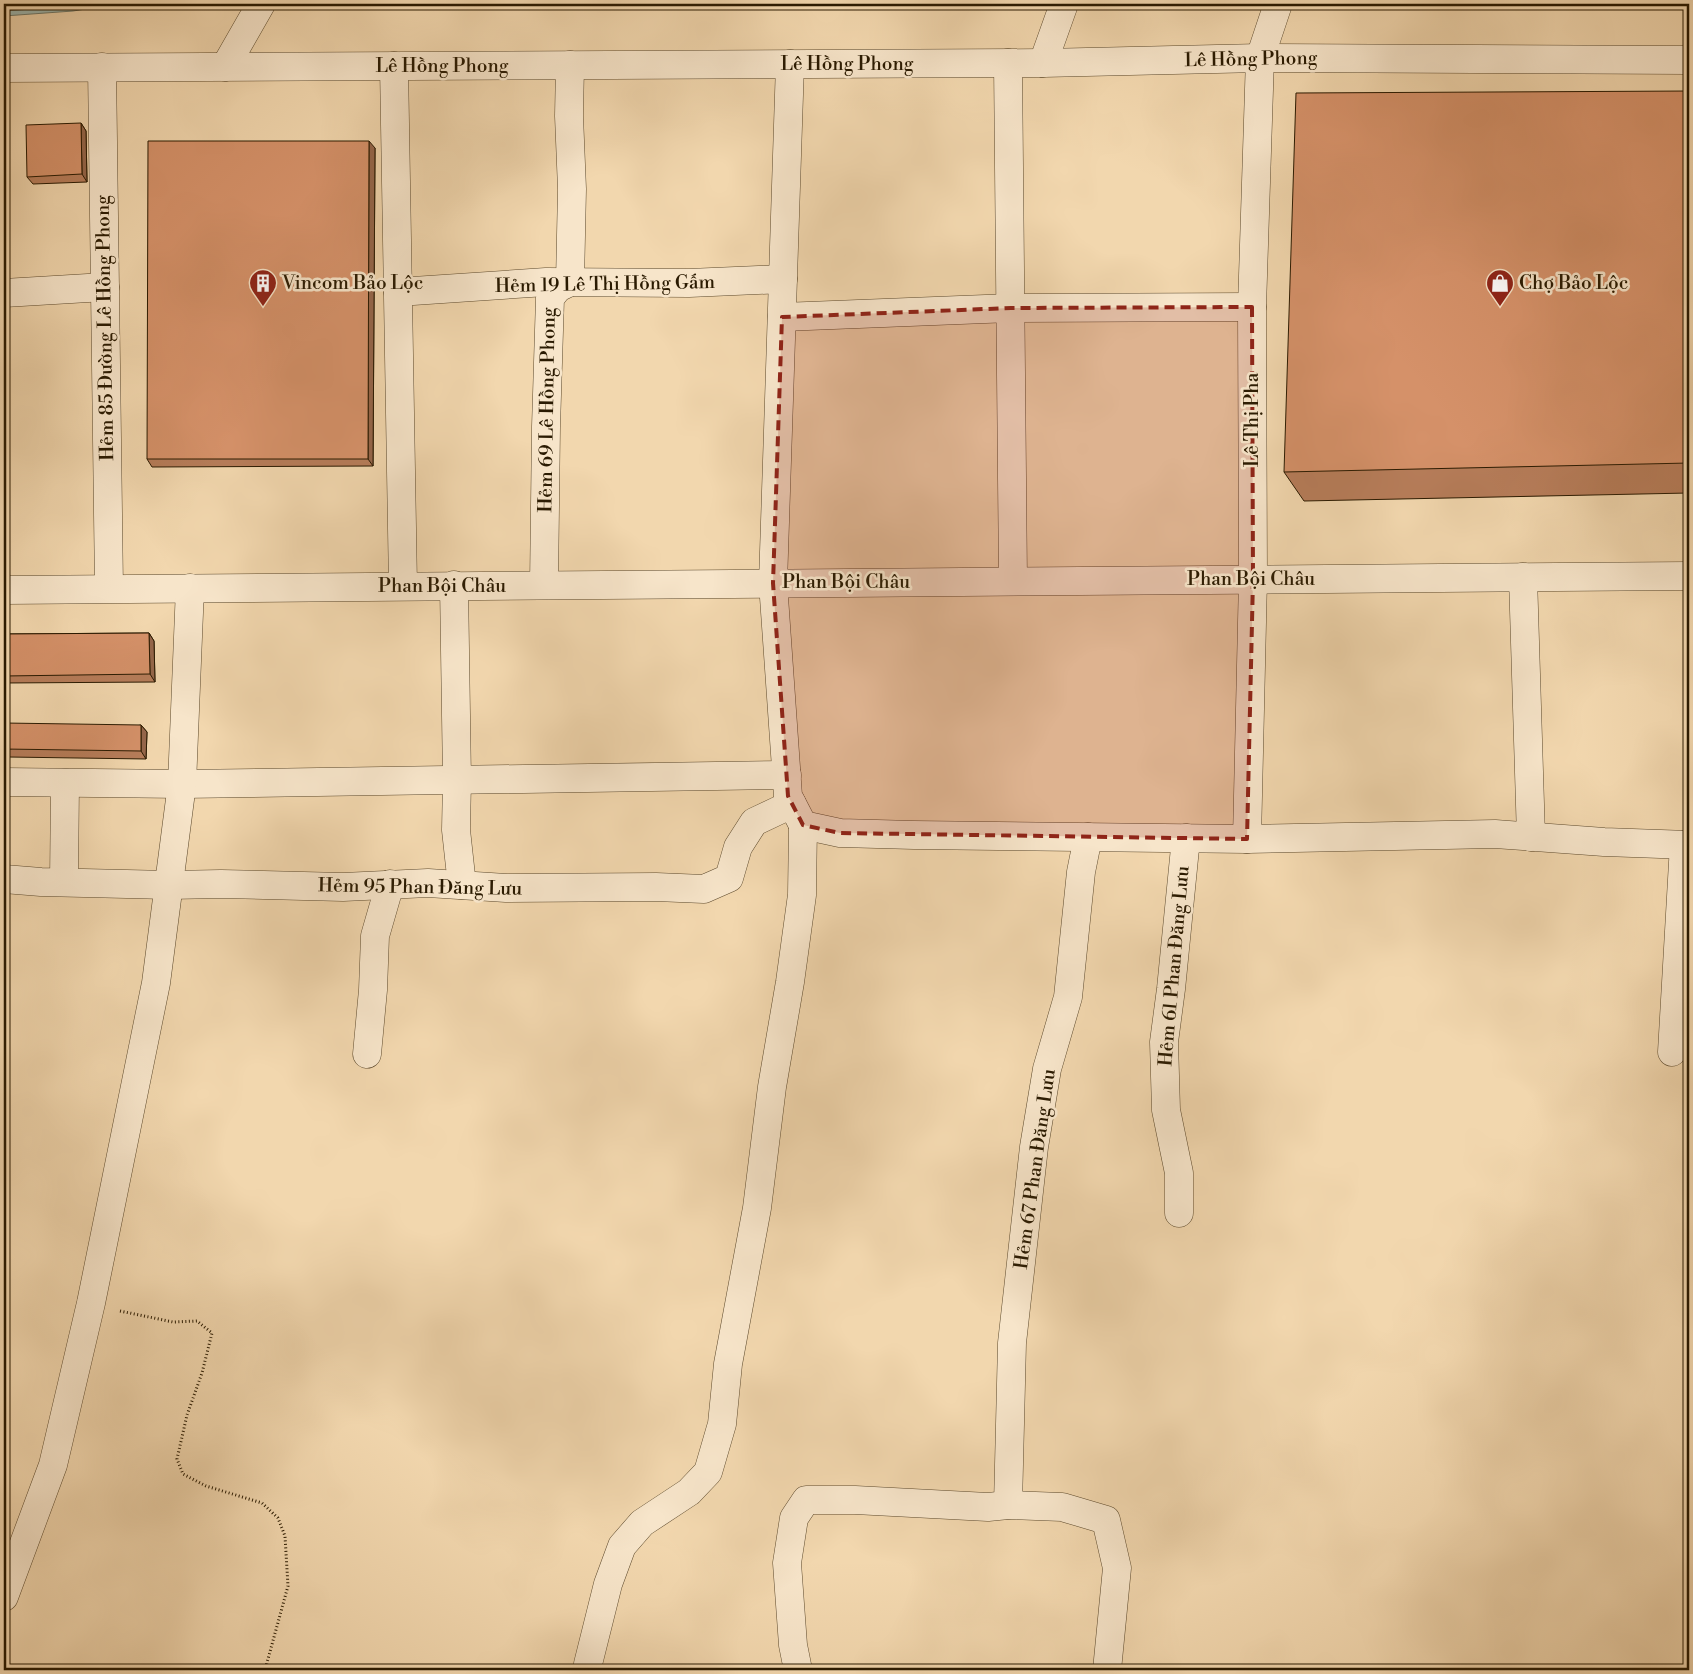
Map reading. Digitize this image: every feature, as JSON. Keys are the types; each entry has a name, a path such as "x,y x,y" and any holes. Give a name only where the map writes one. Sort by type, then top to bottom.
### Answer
{"street":[{"path":"225,67 261,4"},
{"path":"1042,63 1064,4"},
{"name":"Lê Thị Pha","path":"1247,839 1253,579 1252,307 1260,58 1278,4"},
{"name":"Lê Hồng Phong","path":"4,68 1042,63 1260,58 1689,60"},
{"path":"1008,63 1012,581"},
{"path":"588,1664 608,1584 622,1546 642,1523 689,1492 708,1472 722,1424 728,1364 757,1208 772,1086 790,982 802,895 798,814 788,796 773,583 790,64"},
{"name":"Hẻm 69 Lê Hồng Phong","path":"544,585 550,298 558,288 570,282 572,189 569,116 570,65"},
{"path":"394,66 403,586"},
{"name":"Hẻm 85 Đường Lê Hồng Phong","path":"102,67 109,588"},
{"name":"Hẻm 19 Lê Thị Hồng Gấm","path":"398,292 546,282 689,282 783,279"},
{"path":"4,293 105,287"},
{"path":"782,317 1011,308 1252,307"},
{"name":"Phan Bội Châu","path":"4,590 1689,576"},
{"path":"1524,577 1531,837"},
{"path":"454,586 456,830 462,885"},
{"path":"4,1597 53,1465 91,1303 156,983 182,784 190,588"},
{"path":"4,782 182,784 787,775"},
{"path":"64,882 65,783"},
{"path":"798,814 840,832 1247,839 1495,834 1687,845 1672,1052"},
{"name":"Hẻm 95 Phan Đăng Lưu","path":"4,879 169,885 221,884 343,887 428,883 506,888 656,887 704,890 730,878 738,847 754,822 798,814"},
{"name":"Hẻm 67 Phan Đăng Lưu","path":"1008,1505 1012,1343 1034,1147 1047,1069 1068,998 1081,872 1088,837"},
{"name":"Hẻm 61 Phan Đăng Lưu","path":"1178,1213 1179,1173 1166,1110 1164,1042 1186,838"},
{"path":"367,1054 373,990 375,936 390,884"},
{"path":"798,1670 793,1645 788,1563 794,1518 806,1500 855,1500 988,1507 1008,1505 1062,1508 1106,1520 1117,1568 1108,1670"}],"path":[{"path":"91,1303 132,1315 173,1322 198,1321 212,1333 202,1373 187,1415 177,1459 183,1474 206,1486 262,1502 278,1518 285,1536 288,1586 264,1670"}],"highlighted area":[{"path":"1252,307 1253,579 1247,839 840,833 803,825 788,796 773,583 782,317 1011,308"}],"water":[{"path":"4,4 117,4 73,11 4,16"}],"building":[{"name":"Chợ Bảo Lộc","path":"1689,91 1689,463 1284,472 1296,93"},
{"path":"81,123 82,174 27,177 26,125"},
{"name":"Vincom Bảo Lộc","path":"148,141 369,141 368,459 147,459"},
{"path":"149,633 150,674 4,676 4,634"},
{"path":"4,723 141,725 141,751 4,749"}],"place":[{"name":"Vincom Bảo Lộc","path":"263,307"},
{"name":"Chợ Bảo Lộc","path":"1500,307"}]}
